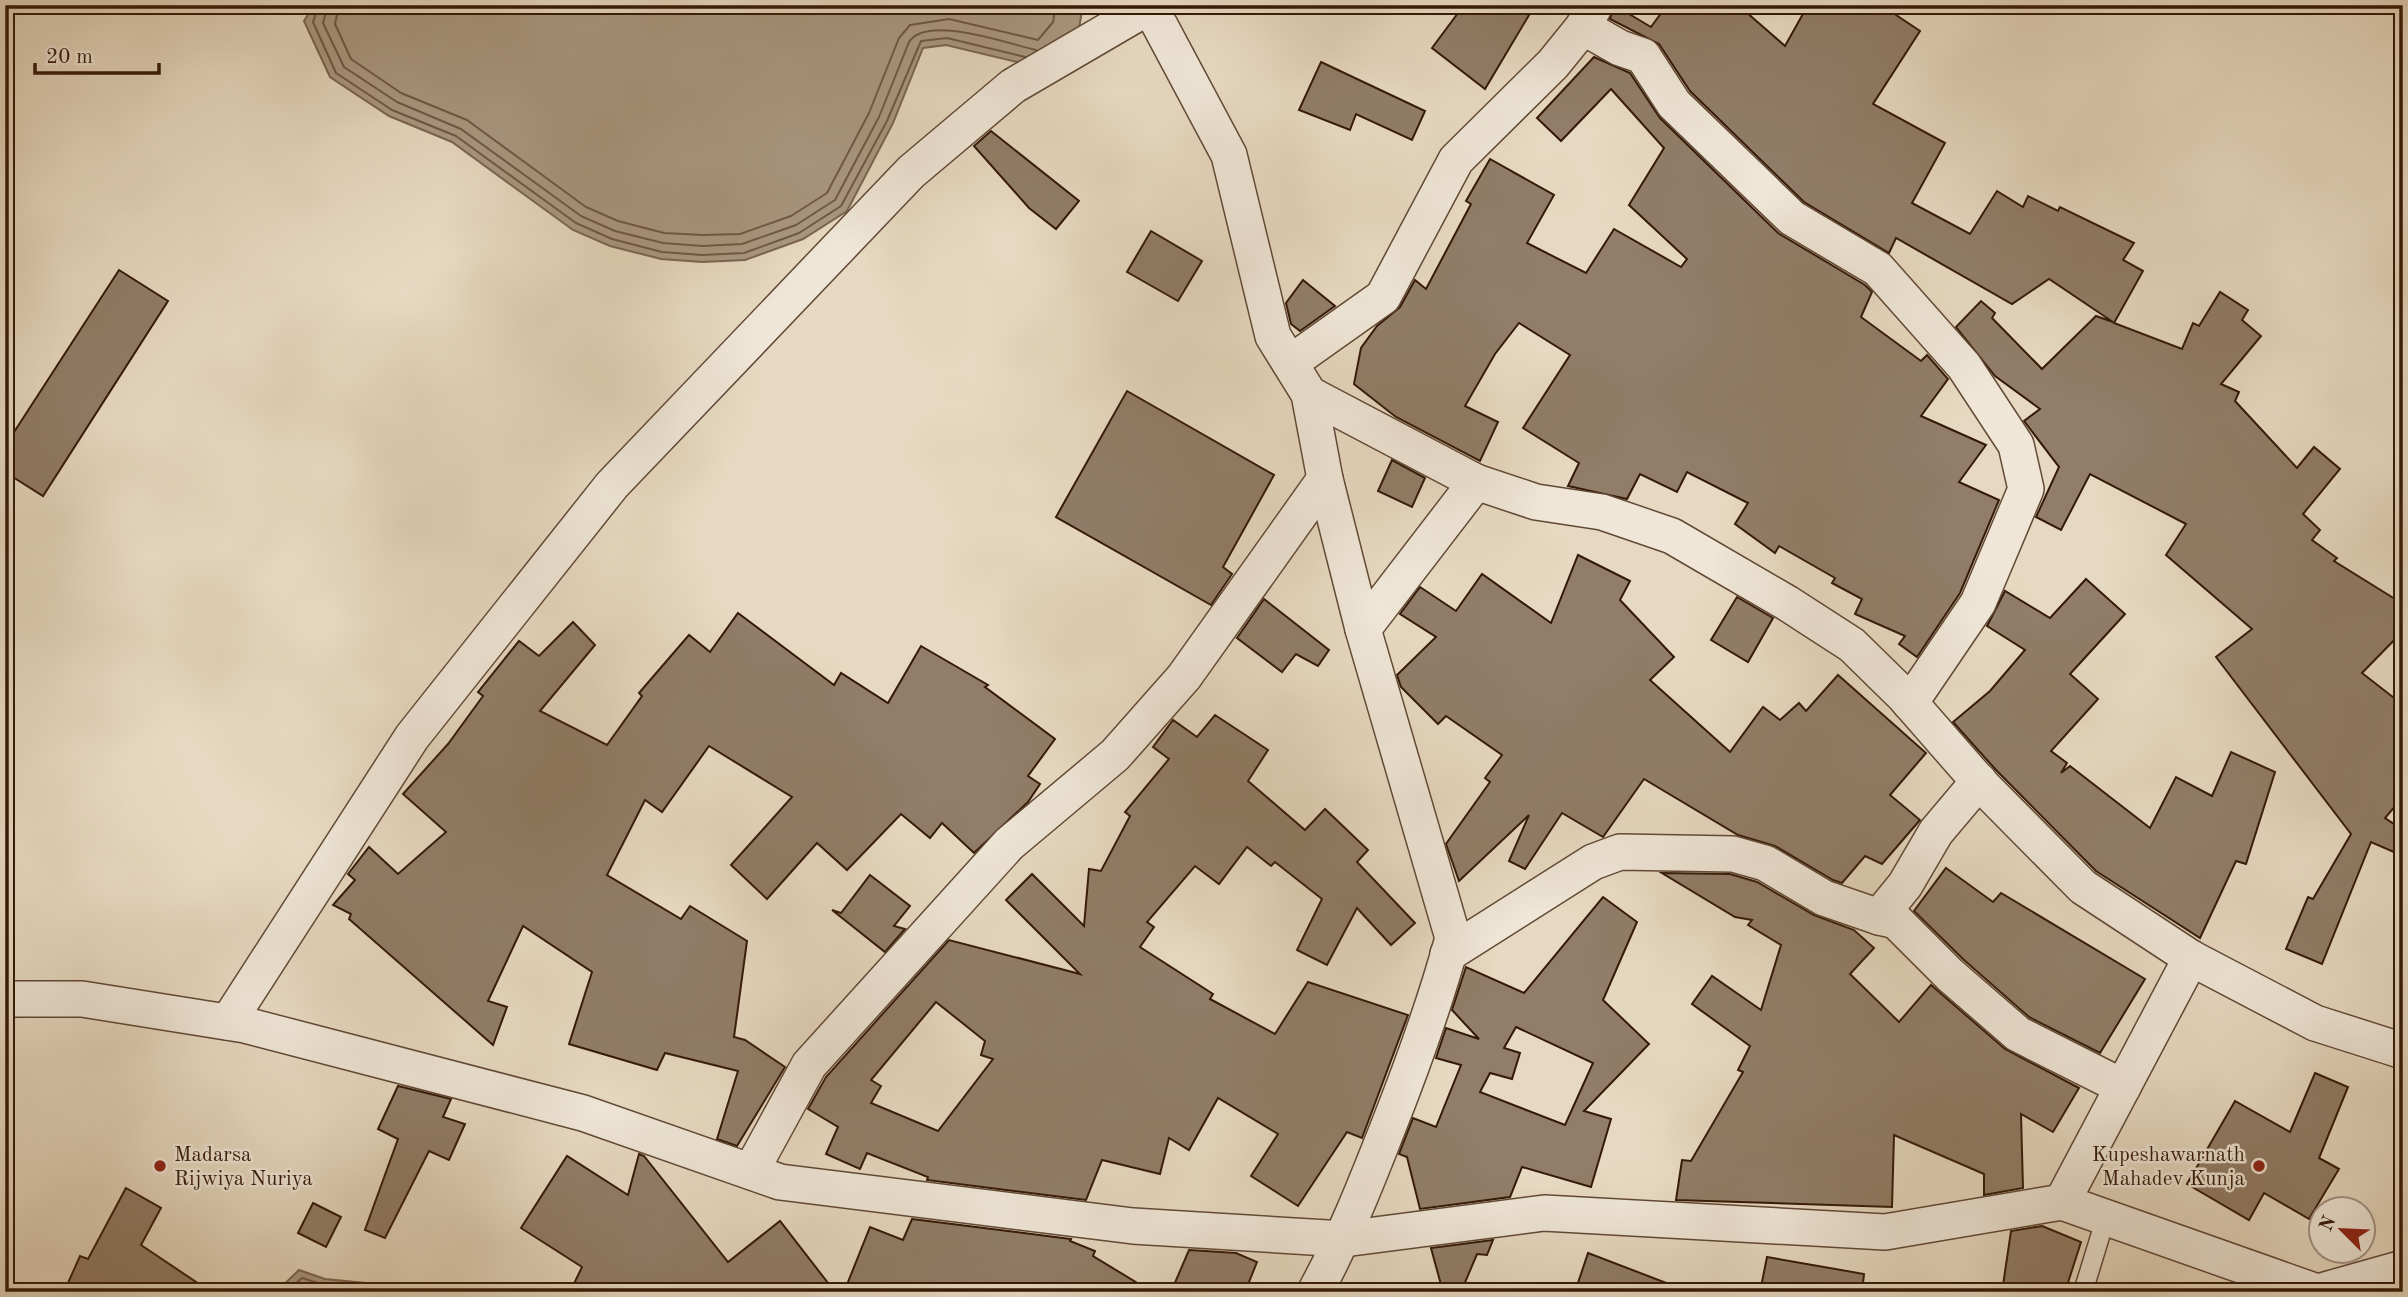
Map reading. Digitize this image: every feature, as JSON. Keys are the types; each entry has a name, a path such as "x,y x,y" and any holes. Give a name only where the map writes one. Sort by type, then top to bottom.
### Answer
{"street":[{"path":"228,1022 412,737 612,485 911,172 1013,86 1149,6 1229,155 1273,336 1309,394 1325,479 1363,629 1452,938 1437,998 1344,1239 1315,1292"},
{"path":"1290,363 1383,297 1456,160 1553,64 1589,16 1620,48 1643,56 1674,104 1792,218 1878,269 1964,366 2016,444 2026,489 1978,603 1910,703"},
{"path":"1309,394 1476,482 1536,502 1602,512 1672,536 1852,645 1910,703 1979,782 2083,887 2191,958 2315,1023 2403,1051"},
{"path":"751,1171 809,1065 1009,844 1115,755 1141,726 1184,677 1325,479"},
{"path":"1363,629 1476,482"},
{"path":"1879,917 1905,885 1936,832 1979,782"},
{"path":"1448,954 1593,862 1620,852 1733,854 1765,863 1824,898 1896,921 1950,975 2018,1034 2123,1087"},
{"path":"2062,1202 2191,958"},
{"path":"5,999 82,999 228,1022 583,1113 780,1182 1133,1226 1344,1239 1544,1213 1885,1233 2062,1202 2318,1292 2390,1279"}],"lane":[{"path":"2082,1292 2105,1217"}],"water":[{"path":"314,5 1083,5 1078,34 1038,67 946,45 923,48 893,123 847,211 803,239 745,260 702,262 661,259 610,246 573,230 452,142 389,116 330,77 304,21"},
{"path":"299,1270 325,1279 396,1286 408,1292 276,1292"}],"building":[{"path":"1464,5 1535,5 1485,89 1432,48"},
{"path":"1614,5 1651,27 1667,5 1738,5 1785,46 1808,5 1881,5 1920,31 1873,104 1945,143 1912,203 1970,234 1997,191 2023,207 2028,196 2058,211 2060,207 2134,243 2123,260 2143,271 2114,323 2182,349 2193,323 2199,326 2220,292 2248,310 2242,320 2261,336 2221,384 2239,392 2235,401 2297,468 2314,447 2340,469 2303,514 2320,530 2312,540 2337,558 2334,561 2403,604 2403,631 2362,673 2403,705 2403,797 2385,818 2403,830 2403,856 2371,842 2322,964 2286,949 2308,897 2313,899 2351,834 2216,657 2252,629 2166,555 2186,524 2090,474 2061,530 2036,517 2059,467 2024,421 2040,409 1995,376 1956,327 1981,301 1995,313 1992,318 2042,369 2096,316 2113,322 2049,279 2012,304 1896,238 1889,253 1804,202 1690,91 1659,44 1610,19"},
{"path":"1594,57 1630,73 1660,118 1778,233 1865,285 1872,292 1861,317 1921,361 1927,355 1948,379 1921,416 1986,445 1959,482 1999,500 1960,593 1917,657 1899,644 1905,636 1855,614 1862,599 1832,583 1835,578 1779,546 1775,553 1735,524 1748,503 1687,472 1677,492 1640,474 1627,499 1568,486 1579,463 1523,428 1570,355 1519,323 1495,354 1465,406 1498,422 1480,461 1396,417 1354,384 1361,348 1377,326 1400,307 1415,280 1426,289 1471,204 1466,201 1490,159 1554,195 1527,243 1586,273 1614,229 1681,267 1687,259 1629,205 1664,148 1611,89 1561,141 1537,118"},
{"path":"1321,62 1425,111 1412,140 1356,114 1350,130 1299,110"},
{"path":"991,131 1079,201 1056,229 1029,208 974,146"},
{"path":"1151,231 1202,261 1178,301 1127,272"},
{"path":"119,270 168,301 43,496 5,472 5,446"},
{"path":"1303,280 1335,306 1300,331 1291,324 1286,303"},
{"path":"1127,391 1274,475 1223,567 1232,574 1211,605 1056,517"},
{"path":"1392,460 1425,478 1412,507 1378,491"},
{"path":"1578,555 1630,581 1620,600 1674,657 1650,680 1730,752 1763,707 1780,720 1799,703 1806,711 1838,675 1926,753 1890,795 1920,820 1882,864 1865,856 1842,883 1833,880 1775,846 1738,835 1644,779 1603,837 1562,813 1525,869 1509,861 1529,815 1459,881 1446,844 1490,782 1485,778 1502,755 1446,716 1438,724 1401,687 1397,675 1436,637 1400,614 1420,587 1456,611 1482,574 1551,623"},
{"path":"2086,579 2125,614 2070,674 2098,699 2051,751 2067,763 2061,773 2070,766 2150,828 2176,777 2212,796 2231,752 2275,772 2246,864 2236,861 2200,938 2096,871 1996,770 1953,722 1990,691 2025,650 1987,626 2005,591 2050,618"},
{"path":"1737,597 1773,618 1748,662 1711,640"},
{"path":"1264,599 1329,650 1318,666 1296,654 1282,672 1237,638"},
{"path":"738,613 834,685 841,673 888,703 921,646 988,685 985,687 1055,739 1028,776 1040,784 1028,802 974,853 942,823 930,838 901,814 847,870 817,843 767,899 731,865 792,797 709,746 662,812 645,800 607,875 681,919 690,906 747,941 734,1037 745,1040 785,1067 737,1146 717,1139 738,1071 665,1053 657,1070 569,1044 592,972 523,926 488,1001 507,1007 493,1045 349,919 351,914 333,905 355,880 348,874 369,847 398,874 446,832 403,794 448,744 483,696 478,692 519,641 539,656 573,622 595,645 540,711 607,745 642,696 639,693 689,635 710,652"},
{"path":"1215,715 1268,750 1248,781 1305,830 1325,809 1368,850 1357,862 1415,923 1391,945 1357,908 1327,965 1297,950 1322,899 1275,862 1271,866 1247,847 1219,884 1195,866 1147,922 1154,927 1140,947 1213,994 1210,999 1275,1034 1308,982 1408,1015 1362,1138 1347,1132 1298,1206 1251,1176 1278,1134 1218,1098 1189,1150 1169,1138 1160,1174 1102,1160 1086,1200 927,1180 928,1177 867,1153 860,1169 826,1154 838,1127 808,1109 826,1077 949,940 1080,974 1006,900 1032,874 1084,926 1089,869 1101,871 1130,816 1125,812 1169,759 1153,747 1173,720 1197,737","holes":["936,1002 985,1041 981,1055 993,1059 938,1131 871,1103 881,1086 871,1080"]},
{"path":"1946,868 1993,902 2001,893 2145,979 2100,1053 2029,1017 1964,960 1914,911"},
{"path":"1662,873 1730,874 1757,882 1814,915 1854,930 1874,948 1850,974 1899,1022 1931,985 2005,1049 2079,1088 2053,1132 2021,1114 2023,1188 1984,1195 1984,1174 1894,1135 1892,1207 1676,1200 1682,1160 1691,1161 1743,1072 1738,1070 1750,1046 1692,1004 1712,976 1761,1010 1781,945 1748,925 1752,920 1735,917"},
{"path":"870,875 910,906 894,926 905,929 885,952 832,910 841,913"},
{"path":"1603,897 1637,922 1603,1000 1649,1044 1584,1111 1611,1119 1591,1187 1522,1167 1510,1197 1420,1209 1407,1157 1399,1154 1413,1118 1436,1127 1461,1065 1436,1058 1446,1028 1479,1039 1452,1010 1466,967 1524,993","holes":["1516,1027 1593,1063 1565,1125 1480,1092 1490,1073 1512,1079 1520,1053 1504,1048"]},
{"path":"2315,1073 2348,1087 2319,1158 2339,1169 2323,1196 2306,1196 2306,1217 2264,1193 2249,1220 2187,1184 2235,1101 2290,1132"},
{"path":"398,1086 451,1099 443,1117 465,1124 449,1160 429,1151 385,1238 365,1230 398,1139 378,1129"},
{"path":"639,1154 644,1156 728,1262 780,1221 835,1292 570,1292 582,1267 521,1228 567,1156 628,1195"},
{"path":"126,1188 161,1208 141,1245 211,1292 64,1292 80,1256 88,1259"},
{"path":"313,1203 341,1217 326,1247 298,1233"},
{"path":"912,1219 1071,1239 1070,1241 1095,1251 1093,1256 1152,1292 844,1292 870,1227 903,1240"},
{"path":"2042,1226 2081,1242 2065,1292 2002,1292 2011,1231"},
{"path":"1493,1240 1487,1255 1477,1254 1461,1292 1443,1292 1431,1248"},
{"path":"1189,1250 1236,1253 1257,1262 1245,1292 1171,1292"},
{"path":"1588,1253 1682,1289 1682,1292 1603,1292 1578,1283"},
{"path":"1767,1257 1864,1274 1862,1292 1760,1292"}],"place":[{"name":"Madarsa Rijwiya Nuriya","path":"160,1166"},
{"name":"Kupeshawarnath Mahadev Kunja","path":"2259,1166"}]}
